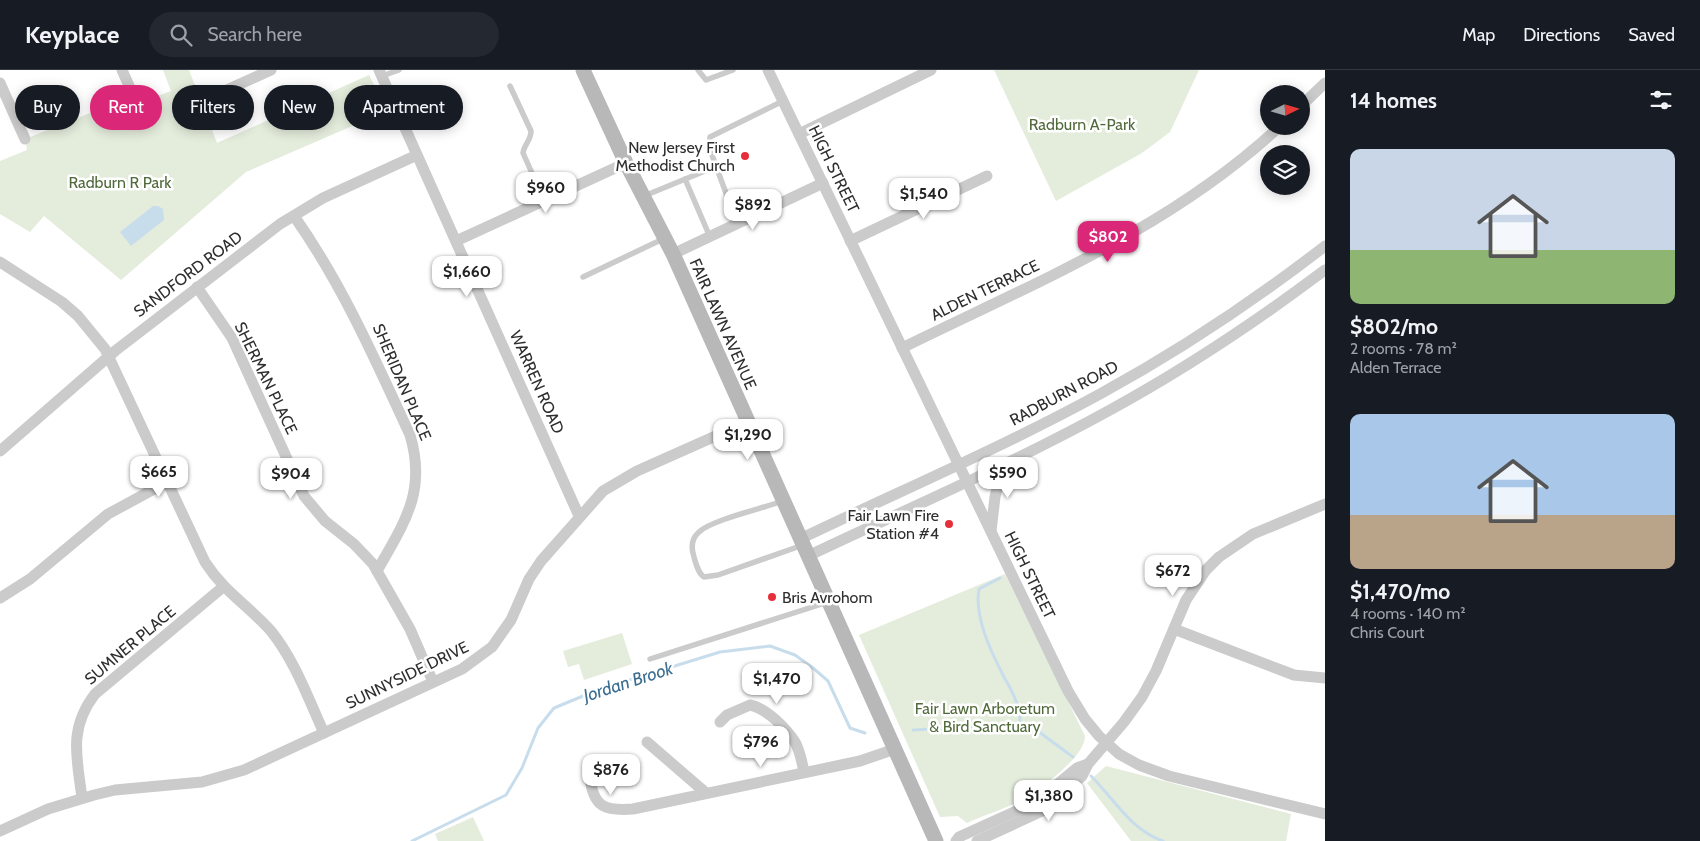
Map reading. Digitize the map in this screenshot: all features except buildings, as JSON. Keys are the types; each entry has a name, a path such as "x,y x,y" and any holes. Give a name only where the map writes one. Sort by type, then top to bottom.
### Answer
{"main road":[{"name":"FAIR LAWN AVENUE","path":"583,70 626,163 673,254 895,749 931,838"}],"street":[{"path":"122,70 129,85"},
{"path":"238,85 271,70"},
{"name":"HIGH STREET","path":"768,70 1068,691 1085,719 1119,754 1155,772 1325,814"},
{"path":"799,134 931,70"},
{"name":"WARREN ROAD","path":"380,73 579,516"},
{"path":"1310,97 1325,83"},
{"path":"0,84 25,139"},
{"name":"ALDEN TERRACE","path":"902,348 1074,265 1136,232 1224,173 1269,135"},
{"name":"SANDFORD ROAD","path":"0,452 109,356 197,287 294,216 341,189 417,155"},
{"path":"456,241 626,163"},
{"path":"850,241 987,176"},
{"path":"673,254 823,184"},
{"name":"SHERIDAN PLACE","path":"294,216 327,265 360,324 410,435 415,452 417,484 414,500 408,515 377,571"},
{"name":"RADBURN ROAD","path":"803,547 958,464 1066,412 1169,354 1264,291 1325,246"},
{"path":"1,264 62,302 94,335 109,356 205,562 223,587 254,615 281,645 295,668 324,733"},
{"path":"803,547 966,481 1110,410 1179,370 1253,322 1325,270"},
{"name":"SHERMAN PLACE","path":"197,287 232,338 304,496 325,521 354,544 377,571 410,630 433,682"},
{"name":"SUNNYSIDE DRIVE","path":"0,831 48,809 115,790 202,782 225,777 462,669 480,658 492,647 510,620 529,579 541,561 603,491 619,480 747,422"},
{"path":"991,531 995,497 1003,464"},
{"path":"0,598 30,579 108,514 125,503 167,482"},
{"path":"977,841 1042,811 1082,776 1088,764 1107,743 1142,697 1195,584 1219,557 1253,534 1325,504"},
{"name":"SUMNER PLACE","path":"82,798 75,743 80,717 86,705 95,694 223,587"},
{"path":"1174,629 1294,675 1325,678"},
{"path":"720,722 727,715 750,705 762,710 788,733 796,744 804,772"},
{"path":"647,742 706,792"},
{"path":"590,779 593,796 604,808 633,809 706,792 860,761 895,749"},
{"path":"956,841 959,837 1036,802 1077,768 1088,764"}],"lane":[{"path":"380,73 399,70"},
{"path":"698,70 706,80 733,70"},
{"path":"510,86 531,132 531,138 524,146 523,153 544,200"},
{"path":"738,224 709,147 712,135 783,100"},
{"path":"643,196 716,166"},
{"path":"685,179 710,236"},
{"path":"583,277 664,238"},
{"path":"783,501 715,524 697,533 693,541 692,550 701,574 704,577 718,575 803,547"},
{"path":"650,659 828,602"}],"green space":[{"name":"Radburn R Park","path":"163,70 189,70 195,85 172,85 172,130 212,130 217,143 246,130 254,130 254,126 264,122 264,130 334,130 334,91 344,86 344,130 246,172 121,280 44,216 30,232 0,214 0,161 27,150 25,139 48,130 80,130 80,117 90,113 90,130 162,130 162,94 171,91"},
{"name":"Radburn A-Park","path":"994,70 1199,70 1170,132 1142,153 1056,201"},
{"name":"Radburn R Park","path":"369,75 374,85 347,85"},
{"name":"Fair Lawn Arboretum & Bird Sanctuary","path":"1005,574 1085,736 1079,752 1046,783 1016,803 967,823 958,816 940,817 859,635"},
{"path":"622,633 632,664 584,680 579,664 568,667 563,651"},
{"path":"1106,766 1291,814 1286,841 1131,841 1087,783"},
{"path":"473,817 484,841 438,841 435,834"}],"water":[{"path":"153,206 163,209 164,220 131,246 120,232"}],"waterway":[{"path":"1000,578 979,589 979,611 989,646 1015,699 1019,711 1020,724"},
{"name":"Jordan Brook","path":"412,841 506,795 522,768 538,728 554,708 600,689 720,652 770,646 795,655 828,681 850,728 865,733"},
{"name":"Jordan Brook","path":"913,730 1020,724 1035,729 1073,757"},
{"name":"Jordan Brook","path":"1091,776 1132,822 1163,841"}],"place":[{"name":"New Jersey First Methodist Church","path":"745,156"},
{"name":"Fair Lawn Fire Station #4","path":"949,524"},
{"name":"Bris Avrohom","path":"772,597"}]}
